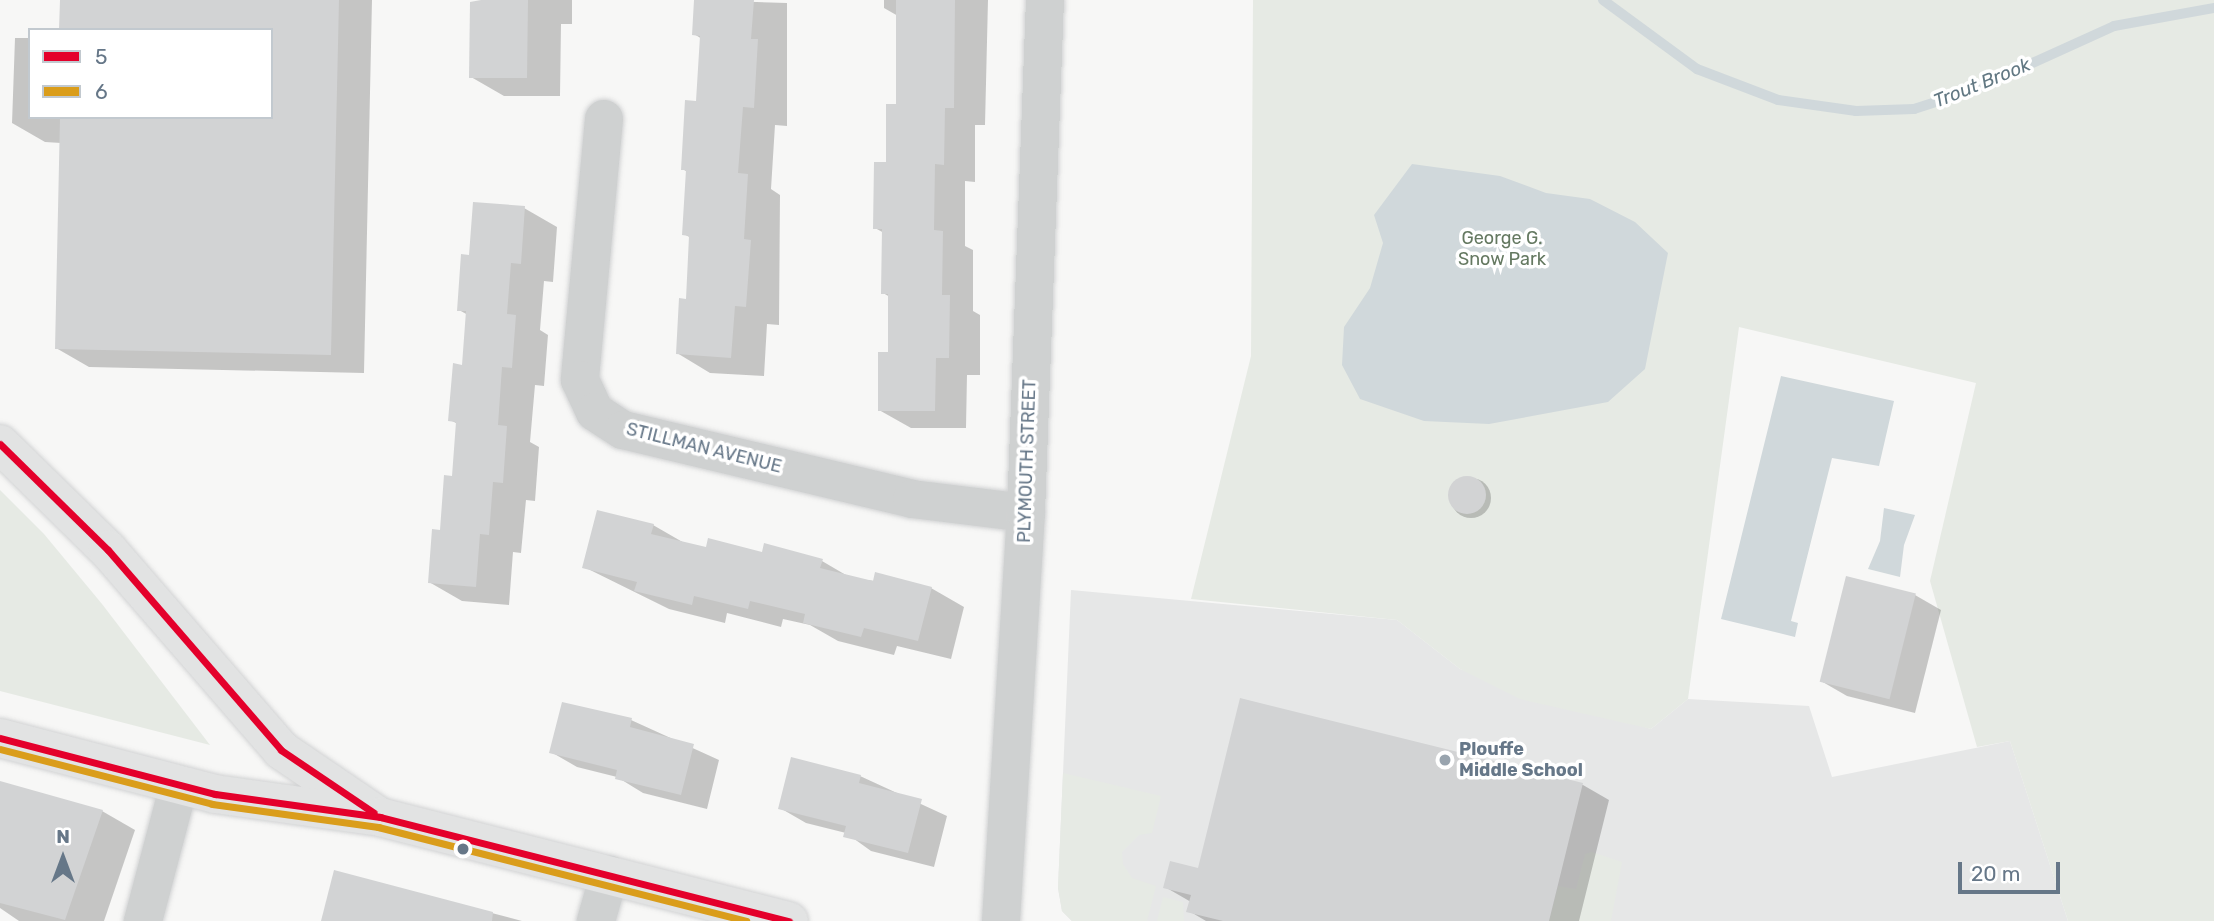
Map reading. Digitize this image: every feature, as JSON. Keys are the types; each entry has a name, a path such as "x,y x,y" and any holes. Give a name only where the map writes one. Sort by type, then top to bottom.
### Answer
{"main road":[{"path":"0,444 108,550 281,751 380,817"},
{"path":"0,738 179,785 297,809 380,817 789,921"}],"street":[{"name":"PLYMOUTH STREET","path":"1001,921 1026,513 1045,0"},
{"name":"STILLMAN AVENUE","path":"604,119 580,380 595,412 623,430 912,499 1026,513"},
{"path":"143,921 179,785"},
{"path":"596,921 609,875"}],"shaded area":[{"path":"1412,164 1500,176 1546,193 1590,199 1635,222 1668,253 1645,369 1608,402 1489,424 1424,421 1360,399 1342,365 1344,327 1370,288 1383,243 1374,215"},
{"path":"1781,376 1894,401 1879,466 1832,458 1791,621 1798,623 1795,637 1721,619"},
{"path":"1884,508 1915,515 1904,545 1900,577 1868,569 1880,541"},
{"name":"Plouffe Middle School","path":"1071,590 1397,620 1460,669 1651,729 1688,699 1809,706 1832,777 2010,741 2068,921 1072,921 1062,911 1058,888"}],"green space":[{"name":"George G. Snow Park","path":"1253,0 2214,0 2214,921 2068,921 2010,741 1977,747 1930,581 1976,383 1739,327 1688,699 1651,729 1520,699 1460,669 1397,620 1191,599 1251,356"},
{"path":"0,490 44,534 102,604 210,745 0,691"},
{"path":"1063,773 1161,796 1152,833 1139,835 1122,852 1123,864 1132,878 1156,886 1147,921 1072,921 1062,911 1058,888"},
{"path":"1592,852 1622,862 1611,921 1549,921 1558,886 1576,889 1585,854"},
{"path":"1163,897 1183,902 1184,921 1157,921"}],"building":[{"path":"60,0 339,0 331,355 55,349 60,119 273,119 273,28 59,28"},
{"path":"528,0 527,78 469,78 470,2"},
{"path":"694,0 754,0 751,39 758,39 754,108 743,107 738,173 748,174 744,239 751,240 746,307 735,306 731,358 676,354 679,298 686,299 689,236 682,235 686,170 681,170 685,100 696,101 700,36 692,35"},
{"path":"896,0 955,0 954,108 945,108 944,165 935,164 934,230 943,231 942,295 950,295 949,358 936,358 935,411 878,411 878,352 888,352 888,294 881,294 882,229 873,229 874,162 886,162 886,104 896,104"},
{"path":"473,202 525,206 521,264 511,263 507,314 516,315 512,368 502,367 498,425 507,426 503,483 493,482 489,535 480,534 476,587 428,583 432,529 440,530 444,475 452,476 456,422 448,421 453,363 462,365 466,311 457,311 461,254 469,255"},
{"path":"1467,476 1480,482 1486,495 1480,508 1467,514 1454,508 1448,495 1454,482"},
{"path":"597,510 654,524 651,534 706,547 708,538 762,552 764,543 823,559 820,568 873,581 875,572 932,587 918,641 864,628 861,637 803,623 805,614 750,601 748,609 694,596 692,605 634,591 637,582 582,568"},
{"path":"1846,576 1916,593 1889,699 1820,682"},
{"path":"1240,698 1583,783 1549,921 1223,921 1186,912 1191,895 1163,888 1170,861 1198,868"},
{"path":"562,702 632,718 630,727 694,744 681,795 615,779 617,770 549,753"},
{"path":"791,757 861,775 859,783 922,799 908,853 843,837 846,826 778,809"},
{"path":"0,781 103,810 65,920 0,903"},
{"path":"334,870 493,912 492,921 321,921"}],"waterway":[{"name":"Trout Brook","path":"1603,0 1697,69 1778,100 1856,111 1914,109 1973,90 2114,26 2214,8"}],"transit line":[{"name":"5","path":"0,444 108,550 281,750 374,813"},
{"name":"5","path":"0,738 215,794 380,817 789,921"},
{"name":"6","path":"0,749 212,804 378,827 746,921"}],"place":[{"name":"Plouffe Middle School","path":"1445,760"}]}
